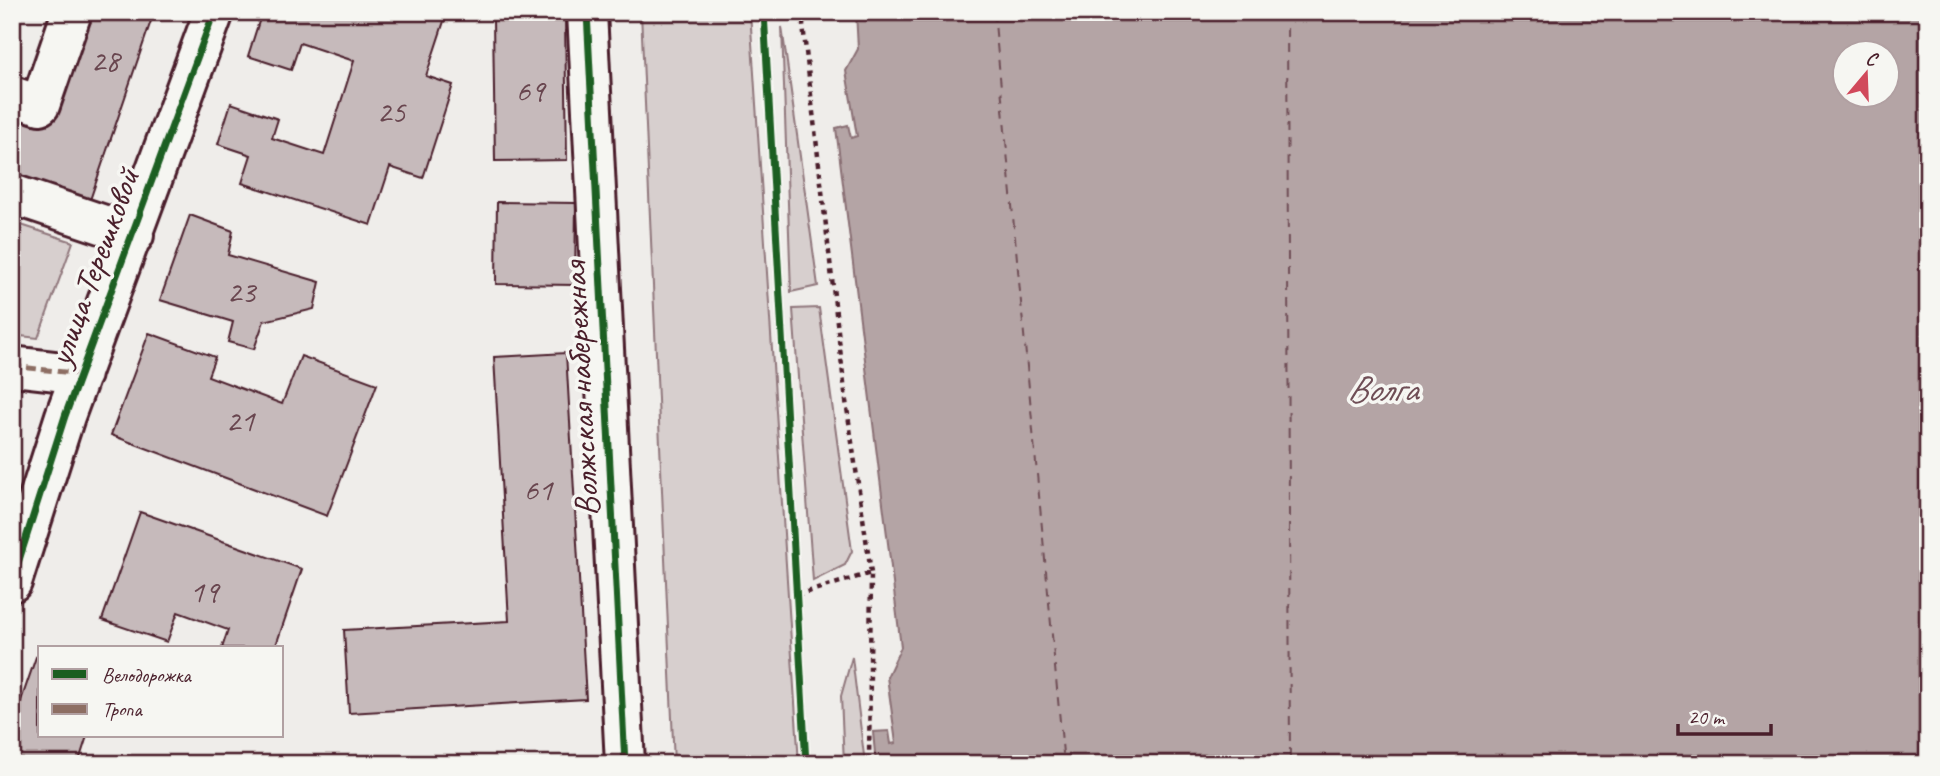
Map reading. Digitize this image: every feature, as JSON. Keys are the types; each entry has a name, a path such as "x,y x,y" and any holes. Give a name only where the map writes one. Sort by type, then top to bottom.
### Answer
{"street":[{"path":"12,96 40,105 72,12"},
{"name":"улица Терешковой","path":"12,582 81,374 214,12"},
{"name":"Волжская набережная","path":"587,12 625,764"},
{"path":"12,194 134,235"},
{"path":"12,366 81,374"}],"path":[{"path":"805,12 803,25 845,387 870,573 869,764"},
{"path":"797,595 870,573"},
{"path":"797,581 798,608"}],"shaded area":[{"path":"641,12 750,12 799,764 674,764"},
{"path":"782,27 818,286 791,292"},
{"path":"12,222 73,242 38,338 12,335"},
{"path":"819,308 852,551 845,565 813,581 793,309"},
{"path":"852,657 865,764 844,764 841,696"}],"water":[{"name":"Волга","path":"856,12 1928,12 1928,764 876,764 873,732 889,731 891,744 896,743 887,677 901,647 836,128 848,125 851,138 857,136 846,71 858,49"}],"building":[{"path":"88,12 154,12 90,200 12,173 12,107"},
{"path":"262,12 428,12 445,18 426,76 453,85 423,178 390,167 371,225 242,183 251,155 218,144 231,103 278,119 272,138 324,155 354,61 300,43 291,70 248,56"},
{"path":"565,18 567,160 495,161 493,19"},
{"path":"497,202 576,203 575,285 496,284"},
{"path":"190,215 233,231 228,255 320,282 314,309 264,321 254,349 228,342 233,322 160,300"},
{"path":"149,333 215,357 208,376 282,404 301,356 377,384 327,516 111,435"},
{"path":"566,353 586,699 349,713 344,630 509,621 494,357"},
{"path":"140,512 302,569 276,646 223,646 228,630 178,612 167,642 102,620"},
{"path":"36,657 38,738 86,738 78,764 12,764 12,727"}],"ferry route":[{"path":"994,12 1064,764"},
{"path":"1287,12 1290,764"}],"marked path":[{"path":"12,366 81,374"}],"cycle path":[{"path":"12,582 65,416 214,12"},
{"path":"587,12 625,764"},
{"path":"764,12 806,764"}]}
